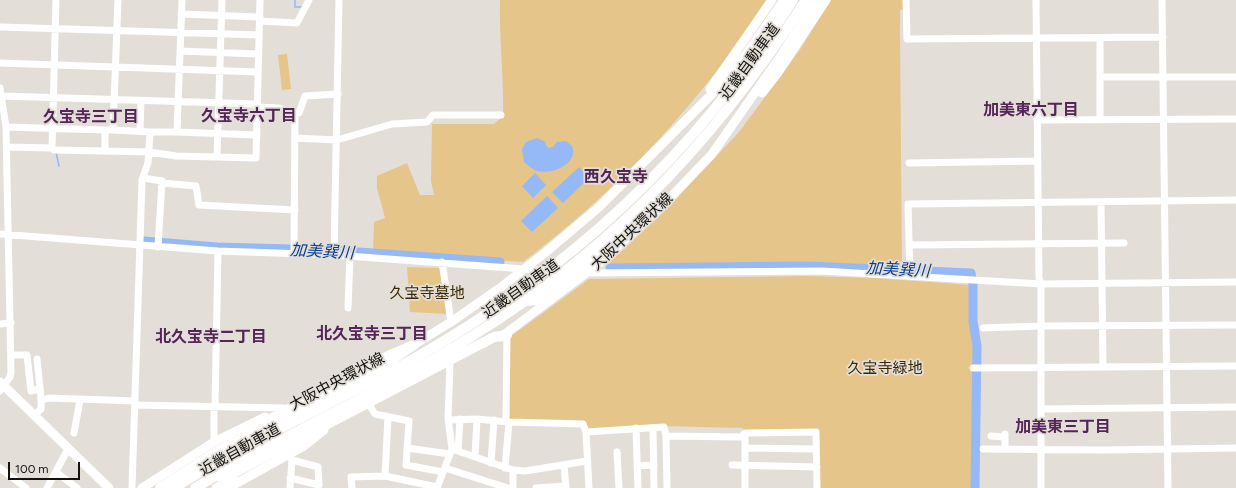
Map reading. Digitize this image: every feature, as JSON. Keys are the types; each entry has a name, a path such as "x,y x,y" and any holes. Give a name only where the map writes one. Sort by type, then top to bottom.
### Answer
{"highway":[{"name":"近畿自動車道","path":"174,488 251,443 433,347 499,306 559,263 619,211 687,143 735,85 793,0"},
{"name":"近畿自動車道","path":"194,488 255,453 412,371 505,314 596,246 647,200 695,150 743,92 806,0"},
{"path":"425,372 509,320 511,316 509,311 502,304 537,300 571,278 622,236 646,211 695,150"},
{"path":"206,488 494,336 506,335"},
{"path":"160,488 218,451 390,361 415,344"}],"main road":[{"path":"694,111 733,58 772,0"},
{"name":"大阪中央環状線","path":"154,488 224,444 313,394 387,356 415,344 451,322 523,270 598,208 718,88 746,54 784,0"},
{"name":"大阪中央環状線","path":"216,488 234,477 506,335 588,273 667,201 712,154 820,0"},
{"path":"1,386 109,488"},
{"path":"142,488 214,442 313,394"},
{"path":"232,487 291,457 324,430"}],"street":[{"path":"52,148 53,64 56,0"},
{"path":"113,130 118,0"},
{"path":"177,132 182,0"},
{"path":"217,157 222,0"},
{"path":"7,147 52,148 54,150 149,152 176,156 256,158 260,0"},
{"path":"181,14 297,22 309,0"},
{"path":"334,252 339,0"},
{"path":"906,0 907,39 1163,37"},
{"path":"1036,0 1039,278 1041,284 1041,488"},
{"path":"1162,0 1164,77 1166,449 1168,488"},
{"path":"0,27 259,35"},
{"path":"1100,38 1100,119"},
{"path":"180,51 258,54"},
{"path":"0,63 258,72"},
{"path":"1100,78 1236,77"},
{"path":"0,88 6,127 7,147 11,323 10,376 1,386"},
{"path":"1,98 53,97 219,103 278,108 298,113 306,96 338,94"},
{"path":"140,131 141,101"},
{"path":"294,250 295,113"},
{"path":"295,138 337,140 392,124 427,122 433,115 501,115"},
{"path":"1037,120 1236,119"},
{"path":"6,127 257,135"},
{"path":"104,151 105,130"},
{"path":"132,488 143,178 149,152 150,132"},
{"path":"909,163 1038,161"},
{"path":"143,178 160,180 162,183 196,186 199,205 295,210"},
{"path":"159,244 162,183"},
{"path":"910,276 908,204 1039,204 1164,200 1236,200"},
{"path":"1101,202 1103,367"},
{"path":"0,234 141,246 159,244 218,251 294,250 334,252 350,256 504,266 523,270 588,273 814,271 1041,284 1236,282"},
{"path":"909,245 1124,243"},
{"path":"214,442 218,251"},
{"path":"348,308 350,256"},
{"path":"442,262 451,322"},
{"path":"0,324 11,323"},
{"path":"982,328 1041,326 1236,326"},
{"path":"505,468 508,422 506,335"},
{"path":"11,355 27,355 31,391 39,390"},
{"path":"34,416 41,409 42,400 39,390 37,359"},
{"path":"450,364 449,420 453,451"},
{"path":"973,368 1236,366"},
{"path":"42,400 48,398 135,405 284,408"},
{"path":"74,433 80,400"},
{"path":"370,406 375,414 409,421 406,465 444,470 508,488"},
{"path":"1042,409 1236,407"},
{"path":"385,476 388,417"},
{"path":"438,487 453,451 460,419"},
{"path":"449,420 477,419 508,422 583,424 586,432 589,488"},
{"path":"475,457 477,419"},
{"path":"490,463 494,420"},
{"path":"586,432 664,427 666,436 667,488"},
{"path":"636,428 638,488"},
{"path":"653,428 654,488"},
{"path":"666,436 741,437 745,433 816,432 817,488"},
{"path":"745,433 745,488"},
{"path":"1005,449 1005,435 990,436 987,449 1042,450 1236,448"},
{"path":"407,448 453,451 505,468 525,471 587,461"},
{"path":"745,448 816,448"},
{"path":"47,488 68,449"},
{"path":"617,452 619,488"},
{"path":"290,478 319,484 318,467 291,457 290,478 290,488"},
{"path":"536,488 566,487 564,465"},
{"path":"637,466 654,465"},
{"path":"732,465 817,467"},
{"path":"0,468 26,488"},
{"path":"513,470 514,488"},
{"path":"56,472 77,488"},
{"path":"352,488 351,477 385,476 446,488"}],"green space":[{"path":"500,0 766,0 715,73 656,142 592,205 523,262 373,252 374,222 385,218 377,188 377,176 407,163 420,195 434,195 431,181 432,124 494,124 503,116"},
{"path":"831,0 904,0 904,10 900,10 902,268 808,264 611,267 610,262 666,210 739,132 799,51"},
{"path":"287,54 291,89 282,90 278,55"},
{"name":"久宝寺墓地","path":"407,267 440,268 447,314 410,312"},
{"name":"久宝寺緑地","path":"808,276 875,278 971,285 971,321 975,345 975,488 819,488 818,431 743,431 743,428 663,426 588,430 585,422 510,420 507,414 510,337 589,279"}],"water":[{"path":"537,138 544,141 548,148 553,147 557,142 566,141 572,146 572,158 563,167 557,170 543,172 533,169 524,162 522,149 526,142"},
{"path":"579,167 589,178 563,203 552,192"},
{"path":"535,173 546,185 533,198 522,186"},
{"path":"547,196 558,208 532,232 521,221"}],"waterway":[{"path":"295,0 295,7 302,7"},
{"path":"56,152 59,166"},
{"name":"加美巽川","path":"144,241 217,247 330,250 500,262"},
{"name":"加美巽川","path":"610,268 807,266 971,273 973,285 973,321 977,346 975,488"}],"district":[{"name":"加美東六丁目","path":"1031,110"},
{"name":"久宝寺六丁目","path":"249,116"},
{"name":"久宝寺三丁目","path":"91,117"},
{"name":"西久宝寺","path":"616,177"},
{"name":"北久宝寺三丁目","path":"372,334"},
{"name":"北久宝寺二丁目","path":"211,337"},
{"name":"加美東三丁目","path":"1063,427"}]}
